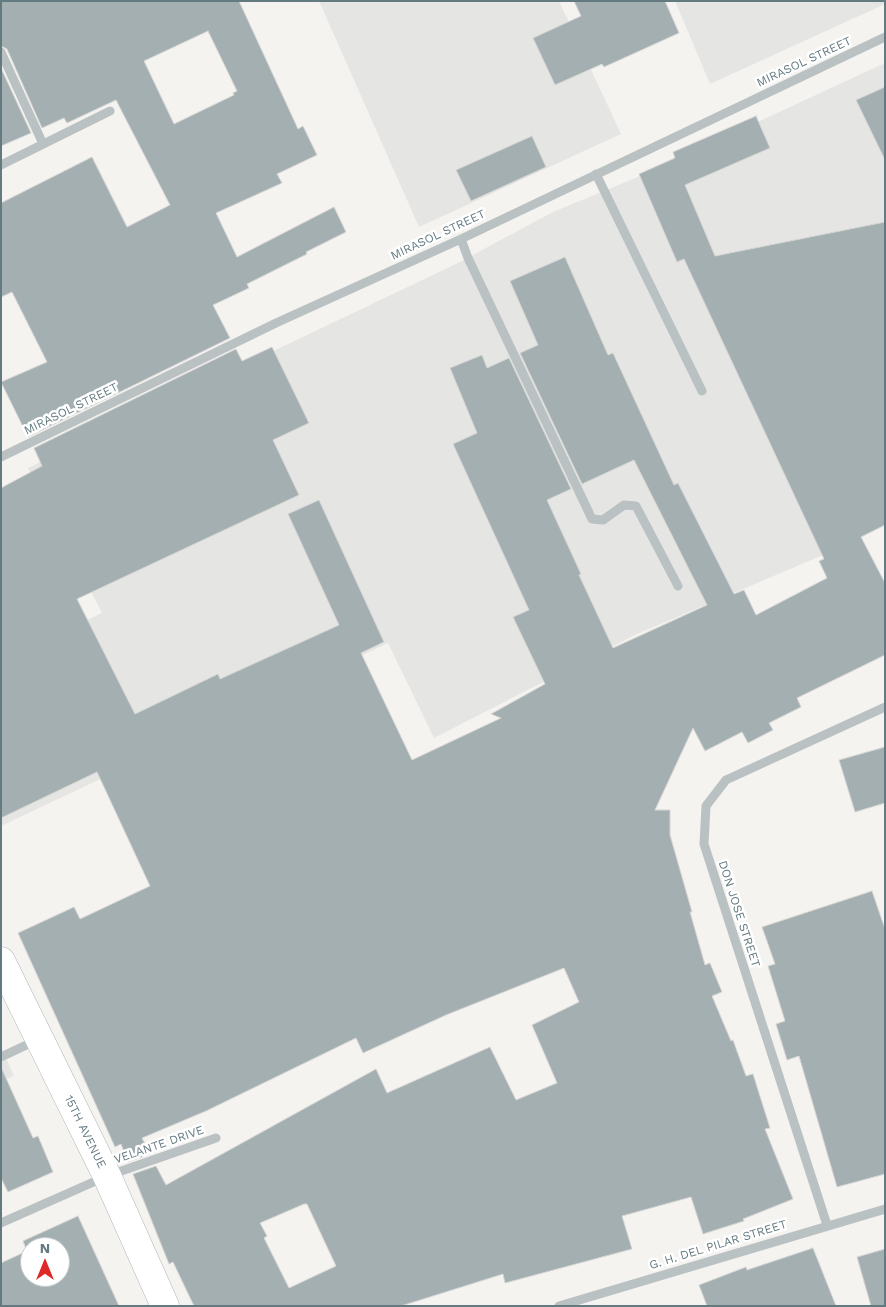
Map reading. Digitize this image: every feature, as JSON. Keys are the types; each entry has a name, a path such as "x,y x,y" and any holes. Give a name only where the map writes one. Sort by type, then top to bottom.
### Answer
{"main road":[{"name":"15TH AVENUE","path":"1,961 107,1176 164,1306"}],"street":[{"name":"MIRASOL STREET","path":"1,456 302,311 461,239 885,37"},
{"path":"1,52 43,144"},
{"path":"1,165 110,111"},
{"path":"596,174 702,391"},
{"path":"461,239 468,258 592,519 603,520 624,505 636,506 678,586"},
{"name":"DON JOSE STREET","path":"827,1225 704,844 706,806 726,780 885,707"},
{"path":"1,1057 39,1039"},
{"name":"VELANTE DRIVE","path":"1,1223 107,1176 216,1138"},
{"name":"G. H. DEL PILAR STREET","path":"559,1306 885,1209"}],"shaded area":[{"path":"319,1 559,1 621,134 419,227"},
{"path":"675,1 885,1 885,4 710,84"},
{"path":"885,63 885,525 823,555 637,634 434,738 388,643 1,826 1,660 102,613 28,468 458,263 553,212 645,174"},
{"path":"1,1046 14,1076 1,1081"}],"building":[{"path":"1,1 239,1 298,129 303,126 317,155 277,174 282,183 216,213 237,257 334,207 346,232 247,284 249,288 213,305 230,338 28,437 1,382 47,362 12,292 1,297 1,203 92,157 127,227 170,205 116,100 67,123 64,118 42,128 7,49 1,46","holes":["208,31 237,91 233,93 234,95 174,124 144,61"]},
{"path":"574,1 665,1 679,33 604,67 602,64 555,85 533,38 581,16"},
{"path":"1,68 31,133 1,146"},
{"path":"885,87 885,160 856,100"},
{"path":"756,116 770,148 685,185 715,256 885,222 885,525 861,537 885,583 885,655 797,698 801,707 769,723 773,730 748,743 742,732 705,751 693,728 655,810 670,810 670,835 705,965 710,963 722,992 712,996 731,1041 733,1040 746,1076 753,1074 770,1128 765,1129 793,1199 743,1219 744,1221 703,1234 691,1197 622,1216 632,1249 505,1283 503,1274 401,1306 194,1306 173,1262 169,1264 133,1174 156,1166 166,1185 376,1069 387,1093 490,1047 516,1100 557,1083 532,1025 579,1002 564,968 446,1015 363,1053 356,1038 206,1111 142,1138 150,1154 128,1162 121,1144 115,1147 18,933 74,907 80,919 150,886 97,772 1,818 1,488 42,466 34,448 236,349 242,361 272,347 309,423 273,440 299,495 77,599 135,714 218,674 220,679 339,625 288,514 319,500 384,642 361,653 412,760 501,718 491,714 545,684 513,617 529,610 453,444 477,433 450,368 482,355 487,368 509,358 571,489 547,500 613,648 707,605 634,460 582,484 520,353 538,345 510,281 565,257 608,355 613,353 674,485 678,483 734,594 744,590 756,615 827,578 819,561 824,559 684,259 677,262 639,174 675,158 673,152","holes":["307,1204 336,1266 289,1288 264,1238 267,1236 260,1223"]},
{"path":"532,136 546,167 471,201 456,170"},
{"path":"885,747 885,803 855,812 839,760"},
{"path":"872,891 885,929 885,1174 837,1187 799,1056 787,1060 776,1024 785,1021 768,966 775,964 762,927"},
{"path":"1,1067 33,1138 38,1136 53,1172 8,1192 1,1178"},
{"path":"78,1216 119,1306 1,1306 1,1263 20,1254 20,1287 70,1287 70,1237 32,1237"},
{"path":"813,1248 836,1306 707,1306 699,1285 746,1267 747,1270"},
{"path":"885,1249 885,1306 871,1306 857,1257"}]}
